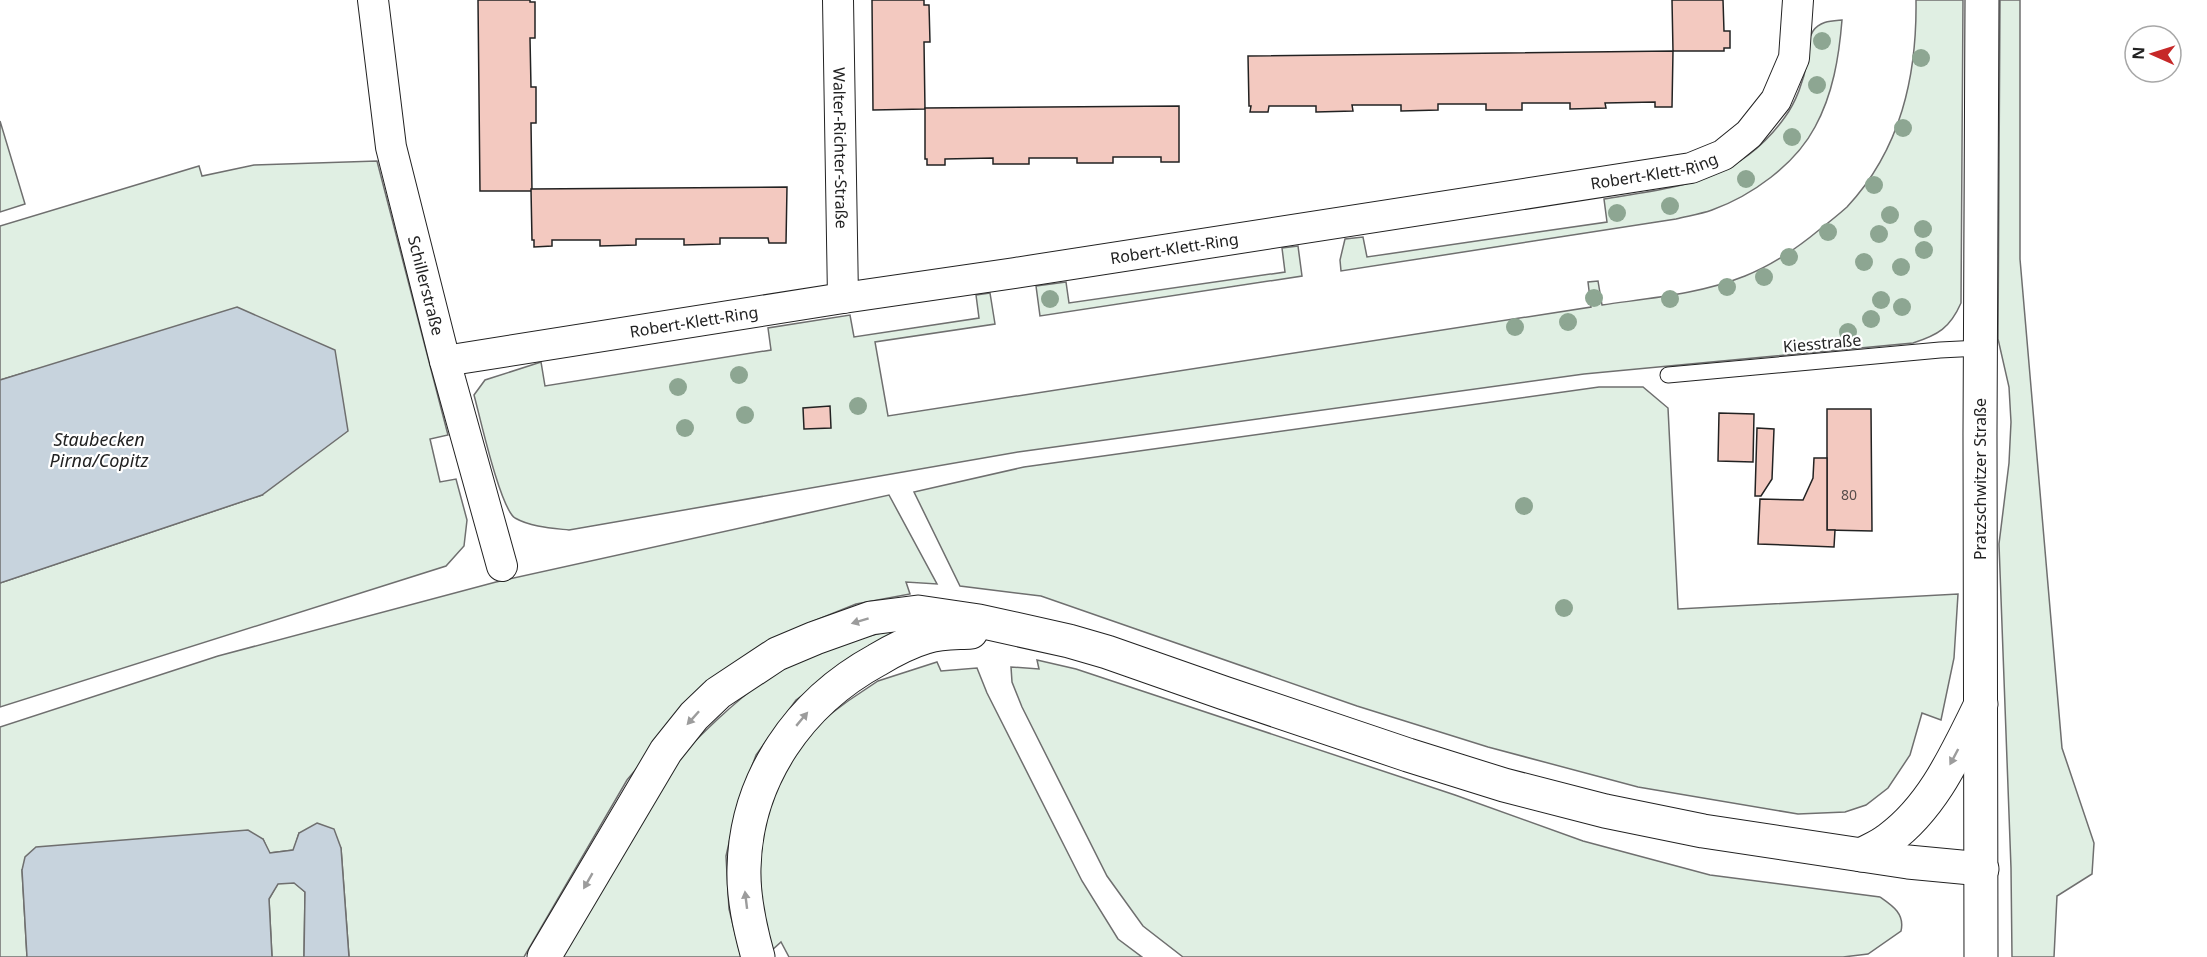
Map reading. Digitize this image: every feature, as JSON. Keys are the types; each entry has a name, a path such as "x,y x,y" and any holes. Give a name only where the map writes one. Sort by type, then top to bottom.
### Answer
{"main road":[{"name":"Pratzschwitzer Straße","path":"1982,0 1980,348 1982,957"},
{"path":"544,957 666,751 694,716 718,693 777,654 871,618 981,631 1030,633 1069,640 1504,785 1605,811 1703,831 1917,864 1982,869"},
{"path":"758,957 750,931 744,868 746,838 754,805 766,773 785,740 805,714 832,689 896,649 922,624"},
{"path":"1861,855 1889,840 1913,817 1939,785 1981,705"}],"street":[{"name":"Schillerstraße","path":"373,0 391,147 445,362 501,566"},
{"name":"Walter-Richter-Straße","path":"838,0 843,298"},
{"name":"Robert-Klett-Ring","path":"445,362 843,298 1691,168 1723,155 1749,134 1776,100 1794,58 1798,0"}],"lane":[{"name":"Kiesstraße","path":"1668,375 1980,348"}],"green space":[{"path":"1916,0 1963,0 1961,303 1948,325 1930,337 1913,343 1584,374 1018,452 569,530 548,528 521,521 509,511 503,498 474,395 485,380 541,362 545,386 771,350 768,328 850,315 854,337 979,318 976,295 990,293 995,324 875,342 888,416 1591,307 1588,282 1598,281 1602,305 1675,295 1728,282 1765,267 1793,250 1847,207 1866,185 1893,136 1902,110 1913,56"},
{"path":"2000,0 2020,0 2020,259 2062,748 2094,843 2092,874 2057,896 2054,957 2012,957 2011,868 1999,544 2009,463 2011,422 2009,387 1998,339"},
{"path":"1842,20 1831,88 1815,127 1796,154 1771,178 1727,204 1676,219 1341,271 1340,260 1345,239 1363,237 1367,257 1607,222 1604,199 1681,185 1726,169 1747,156 1767,139 1789,111 1804,76 1813,31 1822,23"},
{"path":"0,121 25,204 0,212"},
{"path":"377,161 448,435 430,439 440,482 456,479 467,520 464,546 446,566 0,707 0,583 262,495 33,370 0,380 0,226 199,166 202,176 254,165"},
{"path":"1298,246 1302,276 1040,316 1036,286 1066,282 1069,303 1285,272 1282,248"},
{"path":"1599,387 1643,387 1668,408 1678,609 1958,594 1954,658 1941,720 1922,713 1910,755 1888,788 1866,805 1845,812 1798,814 1638,787 1488,747 1357,706 1041,596 960,586 914,492 1024,467"},
{"path":"889,495 937,584 906,582 910,594 856,604 799,627 680,717 627,780 524,957 349,957 341,848 299,833 294,850 269,853 263,839 22,870 27,957 0,957 0,727 218,656 496,582"},
{"path":"889,631 893,640 827,678 796,700 756,755 737,808 726,856 729,909 741,957 562,957 681,755 690,746 740,700 775,674 822,651"},
{"path":"1037,660 1076,669 1455,795 1583,841 1710,875 1880,897 1900,915 1901,931 1868,954 1843,957 1183,957 1143,926 1107,876 1022,707 1012,682 1011,667 1039,669"},
{"path":"937,662 941,671 977,668 987,693 1082,881 1118,939 1142,957 789,957 781,942 771,951 761,903 760,858 766,817 784,770 816,725 848,701 878,681"},
{"path":"278,883 295,883 305,892 304,957 272,957 269,899"}],"water":[{"name":"Staubecken Pirna/Copitz","path":"237,307 335,350 348,431 262,495 0,583 0,380"},
{"path":"317,823 334,829 341,848 349,957 304,957 305,892 294,883 278,884 269,899 272,957 27,957 22,870 25,857 36,847 248,830 263,839 270,853 293,850 299,833"}],"building":[{"path":"478,0 530,0 530,2 535,2 535,38 530,38 531,87 536,87 536,123 531,123 532,191 480,191"},
{"path":"872,0 924,0 924,5 929,5 930,42 924,42 925,109 873,110"},
{"path":"1672,0 1723,0 1724,31 1730,31 1730,48 1724,48 1724,51 1673,51"},
{"path":"1673,51 1672,107 1655,107 1655,102 1605,103 1606,108 1570,109 1570,103 1522,103 1522,110 1486,110 1486,104 1438,104 1438,110 1401,111 1401,105 1352,105 1353,111 1316,112 1316,106 1269,106 1268,112 1250,112 1251,106 1249,106 1248,56"},
{"path":"1179,106 1179,162 1161,162 1161,157 1113,157 1113,163 1077,163 1077,158 1029,158 1029,164 993,164 993,158 945,159 945,165 927,165 927,159 925,159 925,108"},
{"path":"787,187 786,243 769,243 768,238 720,238 720,244 684,245 684,239 636,239 636,245 600,246 600,240 552,240 552,246 534,247 534,240 532,240 531,189"},
{"path":"830,406 831,428 804,429 803,408"},
{"path":"1827,409 1871,409 1872,531 1827,530"},
{"path":"1719,413 1754,414 1753,462 1718,461"},
{"path":"1757,428 1774,429 1772,479 1761,496 1755,496"},
{"path":"1814,458 1827,458 1827,530 1835,530 1834,547 1758,544 1760,499 1803,500 1813,478"}]}
